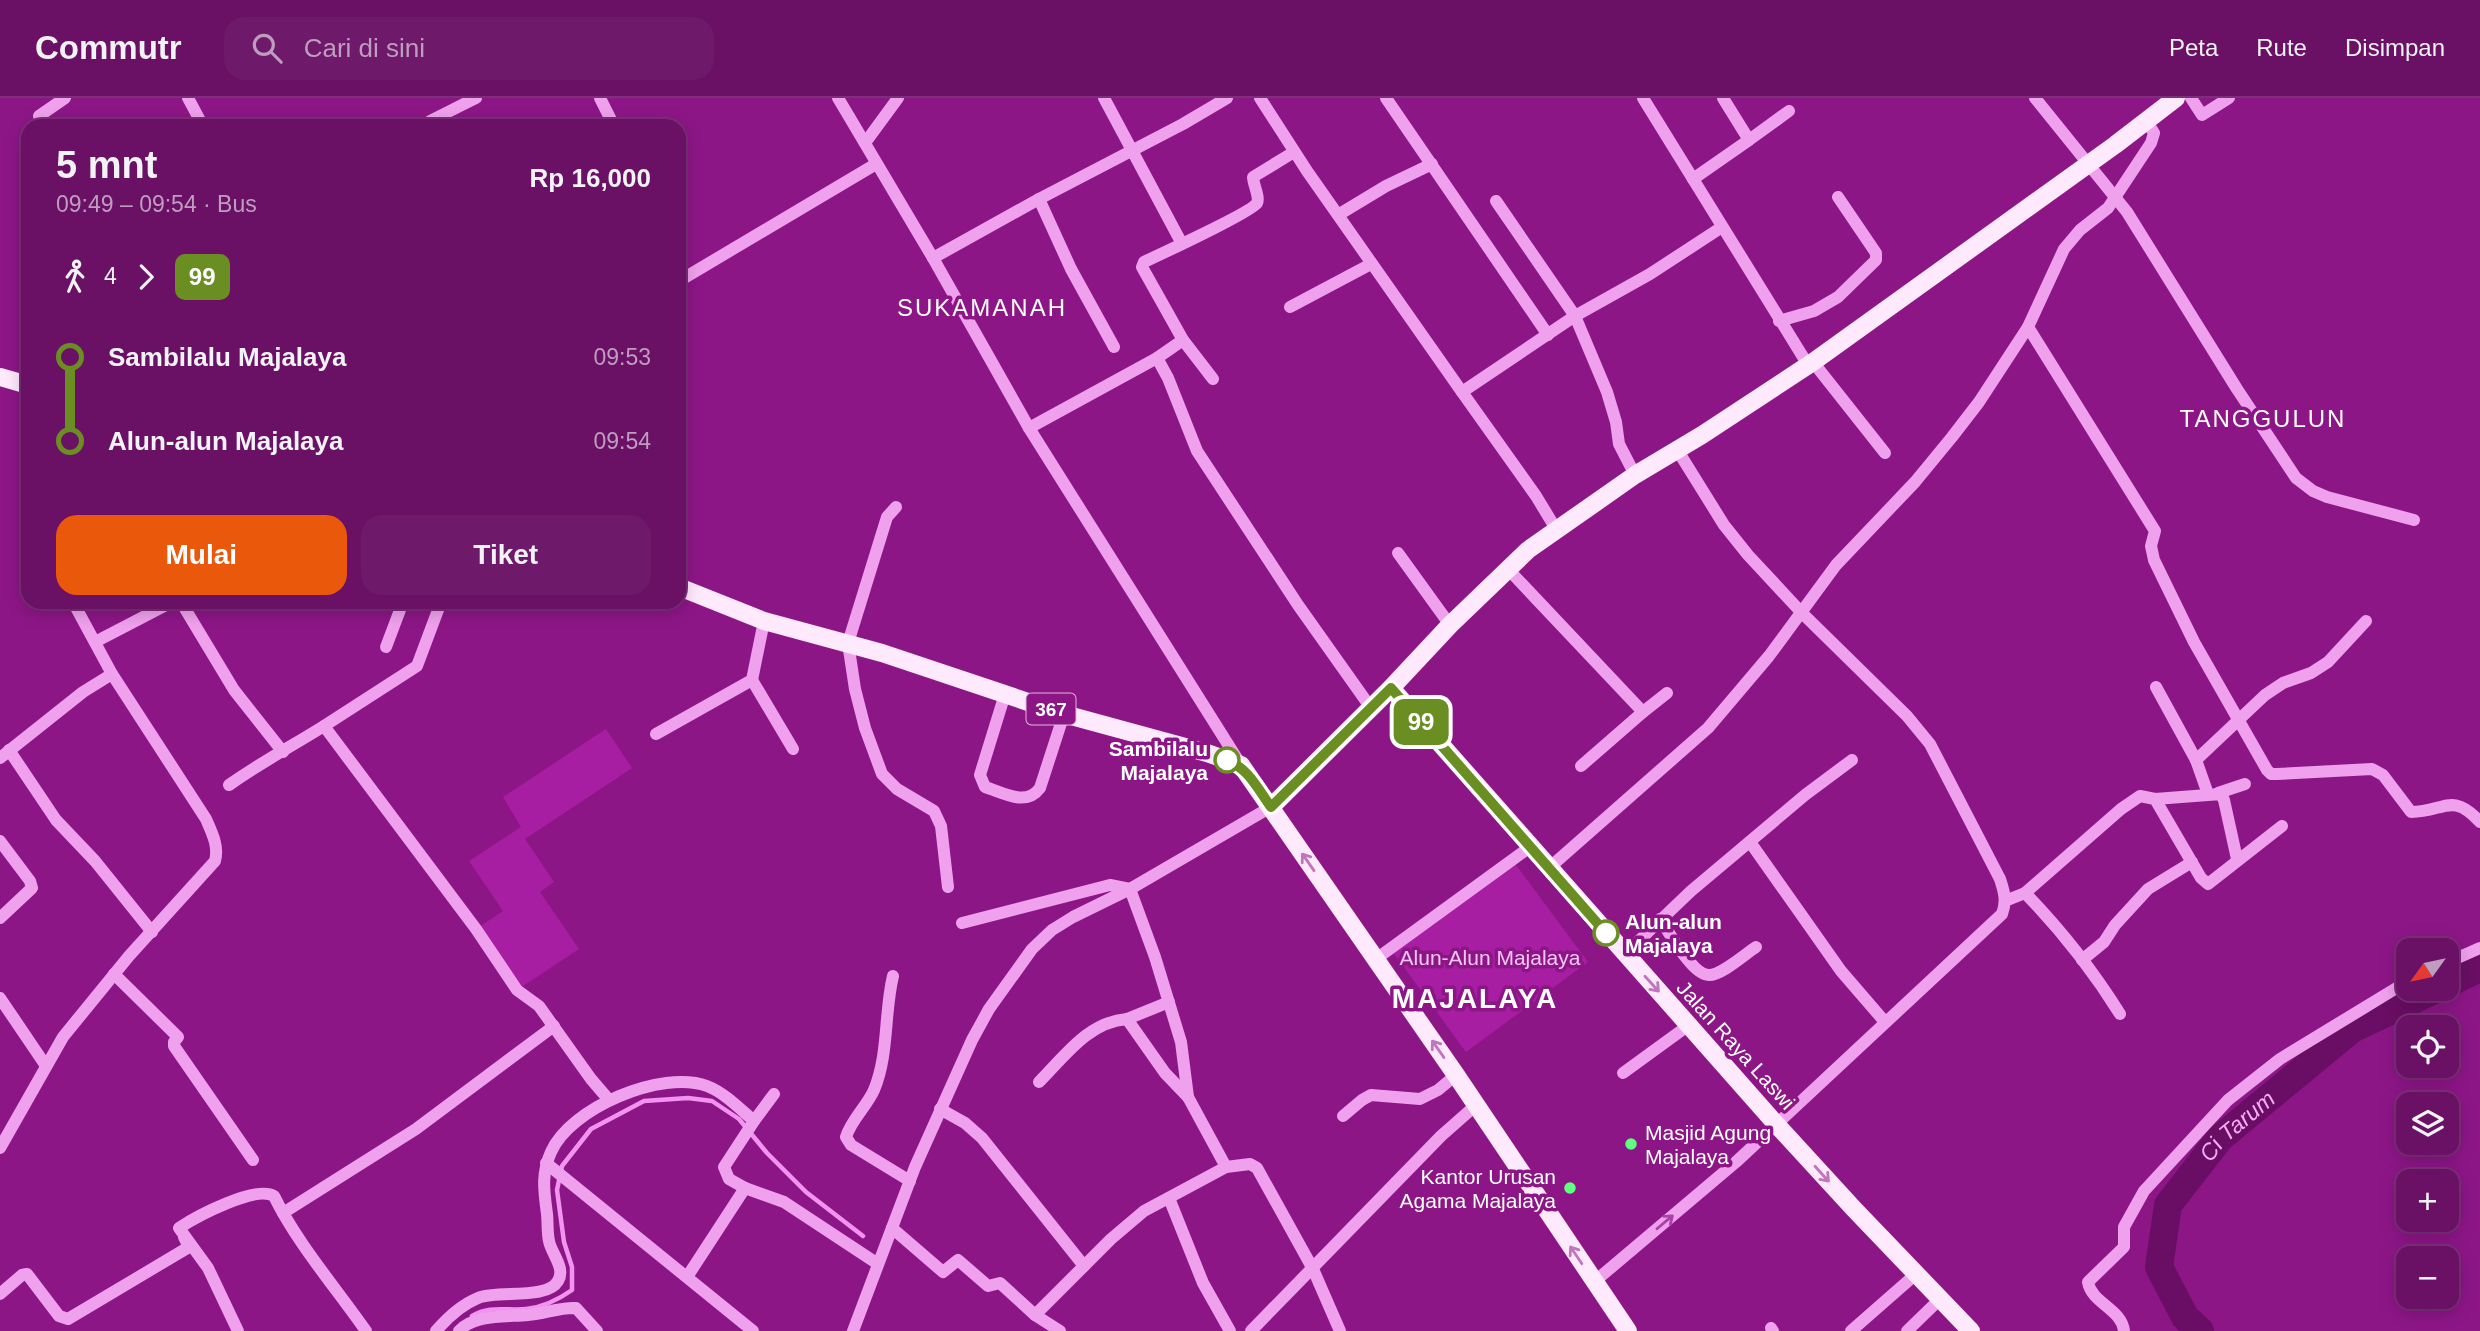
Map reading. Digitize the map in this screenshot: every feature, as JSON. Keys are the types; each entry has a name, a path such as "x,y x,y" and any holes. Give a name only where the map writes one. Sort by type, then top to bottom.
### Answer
{"main road":[{"path":"1269,804 1391,688 1446,620 1556,529 1633,472 1678,451 1810,364 2088,165 2176,98"},
{"path":"0,377 21,383"},
{"name":"367","path":"686,590 764,621 881,653 1064,714 1207,753 1244,769"},
{"name":"Jalan Raya Laswi","path":"1391,688 1776,1124 1971,1331"},
{"path":"1244,769 1456,1075 1628,1331"}],"street":[{"path":"39,116 65,98"},
{"path":"188,98 200,119"},
{"path":"433,119 454,102 476,98"},
{"path":"600,98 610,119"},
{"path":"838,98 1029,428 1244,769"},
{"path":"865,143 898,98"},
{"path":"1104,98 1181,242"},
{"path":"933,258 1227,98"},
{"path":"1260,98 1294,152 1536,496 1556,529"},
{"path":"1387,98 1548,335"},
{"path":"1723,98 1749,140"},
{"path":"2035,98 2116,196 2267,437 2297,478 2313,491 2414,520"},
{"path":"2190,98 2202,115 2229,98"},
{"path":"1647,100 1793,343 1885,453"},
{"path":"1693,179 1789,111"},
{"path":"1549,868 1708,728 1769,656 1836,565 1915,482 1952,437 1979,402 2028,327 2064,249 2080,230 2108,208 2153,139 2154,133 2147,122"},
{"path":"1213,379 1183,340 1142,267 1144,262 1256,205 1258,199 1253,177 1294,152"},
{"path":"686,277 876,164"},
{"path":"1338,215 1386,186 1432,164"},
{"path":"1782,324 1814,312 1838,298 1876,260 1876,253 1838,197"},
{"path":"1039,199 1071,269 1114,347"},
{"path":"1496,201 1575,316 1607,392 1619,444 1633,472"},
{"path":"1462,392 1575,316 1650,274 1722,227"},
{"path":"1290,307 1371,264"},
{"path":"2028,327 2155,531 2151,546 2154,560 2194,642 2271,774 2372,769 2382,775 2411,812 2454,804 2469,811 2480,822"},
{"path":"1029,428 1157,358 1183,340"},
{"path":"1157,358 1168,378 1197,451 1298,605 1371,708"},
{"path":"1594,1282 1736,1162 1959,957 2002,914 2005,901 2000,879 1930,744 1907,716 1801,612 1748,555 1724,525 1678,451"},
{"path":"896,507 887,517 853,645 855,690 865,728 882,774 897,789 934,811 941,826 948,887"},
{"path":"1398,553 1446,620"},
{"path":"1507,568 1643,712"},
{"path":"0,1148 63,1037 114,974 215,861 217,853 205,819 113,674 78,609"},
{"path":"95,642 159,609"},
{"path":"185,609 234,690 283,752"},
{"path":"386,647 400,609"},
{"path":"229,785 258,764 283,752 417,666 437,609"},
{"path":"764,621 751,680 793,749"},
{"path":"2196,760 2251,705 2283,683 2320,668 2366,621"},
{"path":"113,674 83,692 4,754 56,820 95,861 152,932"},
{"path":"656,734 751,680"},
{"path":"2156,687 2213,793 2224,800 2237,859"},
{"path":"1581,766 1667,693"},
{"path":"1005,694 980,775 985,787 1026,799 1036,793 1064,714"},
{"path":"324,726 476,929 517,990 539,1006 609,1100"},
{"path":"1625,954 1660,919 1750,842 1805,795 1852,760"},
{"path":"2005,901 2025,893 2134,798 2145,795 2155,799 2213,793 2245,784"},
{"path":"2155,799 2201,878 2208,884 2282,826"},
{"path":"853,1331 910,1181 972,1040 989,1009 1032,949 1052,930 1129,889 1269,804"},
{"path":"0,841 30,881 32,888 0,918"},
{"path":"1750,842 1841,971 1885,1023"},
{"path":"1376,959 1530,847"},
{"path":"2082,960 2104,942 2115,925 2148,889 2192,862"},
{"path":"962,923 1110,884 1129,889"},
{"path":"1129,889 1181,1041 1188,1097"},
{"path":"2025,893 2055,924 2120,1014"},
{"path":"1660,919 1690,964 1708,976 1718,973 1756,947"},
{"path":"2459,957 2480,948"},
{"path":"114,974 178,1037 174,1046 253,1160"},
{"path":"893,976 878,1078 874,1091 846,1137 851,1145 910,1181"},
{"path":"2124,1331 2121,1320 2090,1290 2088,1282 2124,1247 2123,1227 2144,1191 2228,1100 2280,1059 2396,988"},
{"path":"0,998 46,1066"},
{"path":"1039,1082 1087,1034 1108,1022 1127,1019 1169,1002"},
{"path":"1127,1019 1165,1073 1188,1097 1226,1167"},
{"path":"1623,1073 1689,1025"},
{"path":"282,1213 416,1129 554,1026"},
{"path":"1343,1116 1371,1095 1420,1099 1438,1090 1456,1075"},
{"path":"436,1331 454,1312 479,1298 495,1294 542,1292 558,1282 561,1276 560,1268 549,1242 542,1180 551,1167 552,1149 581,1118 626,1092 667,1082 687,1082 708,1086 731,1102 752,1123"},
{"path":"774,1094 726,1161 725,1172 729,1179 745,1188 784,1202 878,1264"},
{"path":"1251,1331 1441,1136 1475,1106"},
{"path":"940,1109 965,1123 982,1138 1084,1266"},
{"path":"1035,1315 1111,1239 1144,1211 1226,1167 1250,1164 1257,1168 1313,1269 1340,1331"},
{"path":"551,1167 753,1331"},
{"path":"687,1277 745,1188"},
{"path":"180,1228 201,1214 263,1192 274,1196 282,1213 326,1278 366,1331"},
{"path":"1168,1198 1203,1283 1230,1331"},
{"path":"0,1294 22,1275 27,1274 59,1316 68,1320 189,1247 180,1228"},
{"path":"180,1228 208,1268 238,1331"},
{"path":"892,1228 942,1271 945,1272 958,1259 987,1286 1000,1283 1035,1315 1060,1331"},
{"path":"1851,1331 1916,1273"},
{"path":"1907,1331 1940,1299"},
{"path":"459,1331 480,1320 543,1313 562,1307 576,1308 597,1331"}],"green space":[{"path":"606,729 632,768 525,839 554,882 540,892 579,949 517,990 476,929 503,911 469,861 521,827 503,797"},
{"name":"Alun-Alun Majalaya","path":"1513,861 1588,962 1466,1052 1392,951"}],"waterway":[{"name":"Ci Tarum","path":"2459,978 2480,968"},
{"name":"Ci Tarum","path":"2200,1331 2185,1317 2159,1267 2168,1205 2220,1138 2352,1029 2411,1001"},
{"path":"472,1316 492,1309 539,1307 572,1290 572,1267 564,1242 557,1190 562,1166 591,1129 644,1101 688,1098 712,1101 739,1119 767,1153 806,1192 863,1236"}],"bus line":[{"name":"99","path":"1227,760 1241,765 1248,772 1271,807 1391,688 1606,933"}],"place":[{"name":"Sambilalu Majalaya","path":"1227,760"},
{"name":"Alun-alun Majalaya","path":"1606,933"},
{"name":"Masjid Agung Majalaya","path":"1631,1144"},
{"name":"Kantor Urusan Agama Majalaya","path":"1570,1188"}],"district":[{"name":"SUKAMANAH","path":"982,307"},
{"name":"TANGGULUN","path":"2263,418"},
{"name":"MAJALAYA","path":"1475,998"}]}
